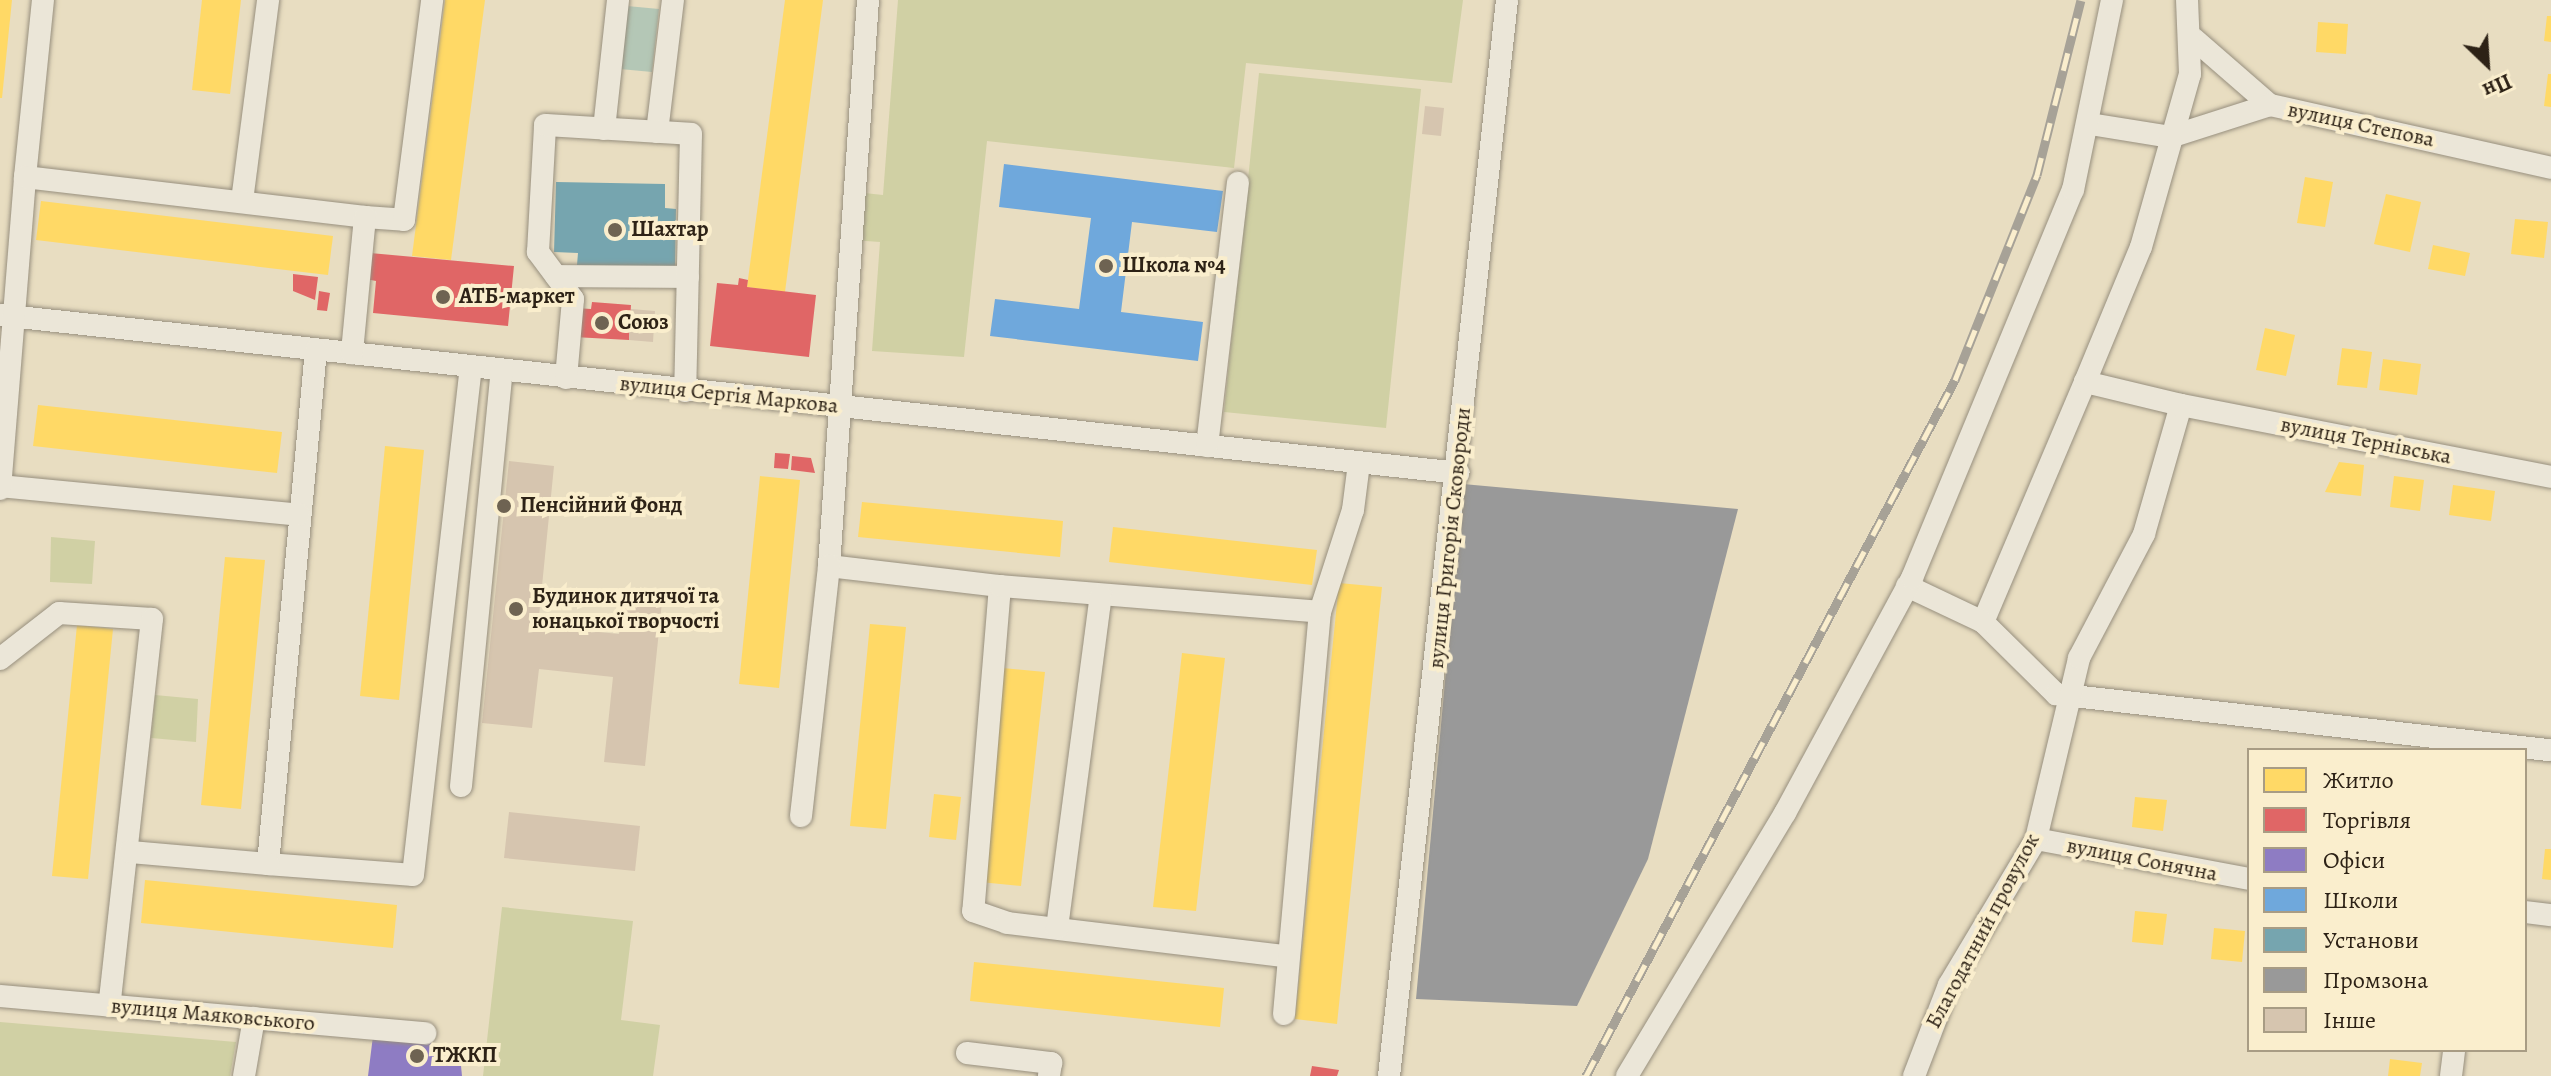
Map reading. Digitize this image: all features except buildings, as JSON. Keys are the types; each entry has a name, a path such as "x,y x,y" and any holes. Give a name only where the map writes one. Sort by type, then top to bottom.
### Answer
{"street":[{"path":"43,0 25,177 6,315 0,487 299,515"},
{"path":"242,201 268,0"},
{"path":"25,177 404,220 432,0"},
{"path":"604,129 618,0"},
{"path":"657,132 673,0"},
{"path":"801,816 829,566 868,0"},
{"name":"вулиця Григорія Сковороди","path":"1389,1076 1458,473 1507,0"},
{"path":"1627,1076 1785,813 1907,586 2020,330 2090,124 2112,0"},
{"path":"1983,622 2141,247 2194,39 2187,0"},
{"name":"вулиця Степова","path":"2194,39 2270,105 2551,168"},
{"path":"2090,124 2170,137 2270,105"},
{"path":"566,378 573,299 538,252 545,125 691,134 685,391"},
{"path":"1207,446 1238,183"},
{"path":"352,353 365,217"},
{"path":"556,276 688,277"},
{"name":"вулиця Сергія Маркова","path":"6,315 1458,473"},
{"path":"268,864 316,350"},
{"path":"130,852 413,875 471,366"},
{"path":"461,786 502,370"},
{"path":"2085,382 2181,405"},
{"name":"вулиця Тернівська","path":"2181,405 2551,477"},
{"name":"Благодатний провулок","path":"1914,1076 1949,985 2036,839 2067,696 2144,534 2181,405"},
{"path":"1284,1014 1285,956 1320,612 1353,510 1359,463"},
{"path":"829,566 1101,596 1320,612"},
{"path":"1000,586 973,911 1057,928 1285,956"},
{"path":"1907,586 1983,622 2067,696 2551,750"},
{"path":"1057,928 1101,596"},
{"path":"0,659 59,613 152,619 130,852 109,1006"},
{"name":"вулиця Сонячна","path":"2036,839 2247,879"},
{"path":"2527,912 2551,915"},
{"name":"вулиця Маяковського","path":"0,996 425,1033"},
{"path":"244,1076 254,1018"},
{"path":"2451,1076 2454,1052"},
{"path":"967,1053 1051,1063 1049,1076"}],"green space":[{"path":"898,0 1463,0 1452,83 1246,63 1234,168 987,141 964,357 872,351 880,242 852,240 855,192 883,195"},
{"path":"1259,73 1421,89 1386,428 1224,412"},
{"path":"51,537 95,541 92,584 50,582"},
{"path":"155,695 198,699 196,742 151,738"},
{"path":"502,907 633,921 621,1020 660,1025 653,1076 483,1076"},
{"path":"0,1022 236,1042 230,1076 0,1076"}],"shaded area":[{"path":"627,6 659,9 652,72 620,69"}],"railway":[{"path":"1586,1076 1955,380 2037,175 2081,0"}],"place":[{"name":"Шахтар","path":"615,230"},
{"name":"Школа №4","path":"1106,266"},
{"name":"АТБ-маркет","path":"443,297"},
{"name":"Союз","path":"602,323"},
{"name":"Пенсійний Фонд","path":"504,506"},
{"name":"Будинок дитячої та юнацької творчості","path":"516,609"},
{"name":"ТЖКП","path":"417,1056"}]}
